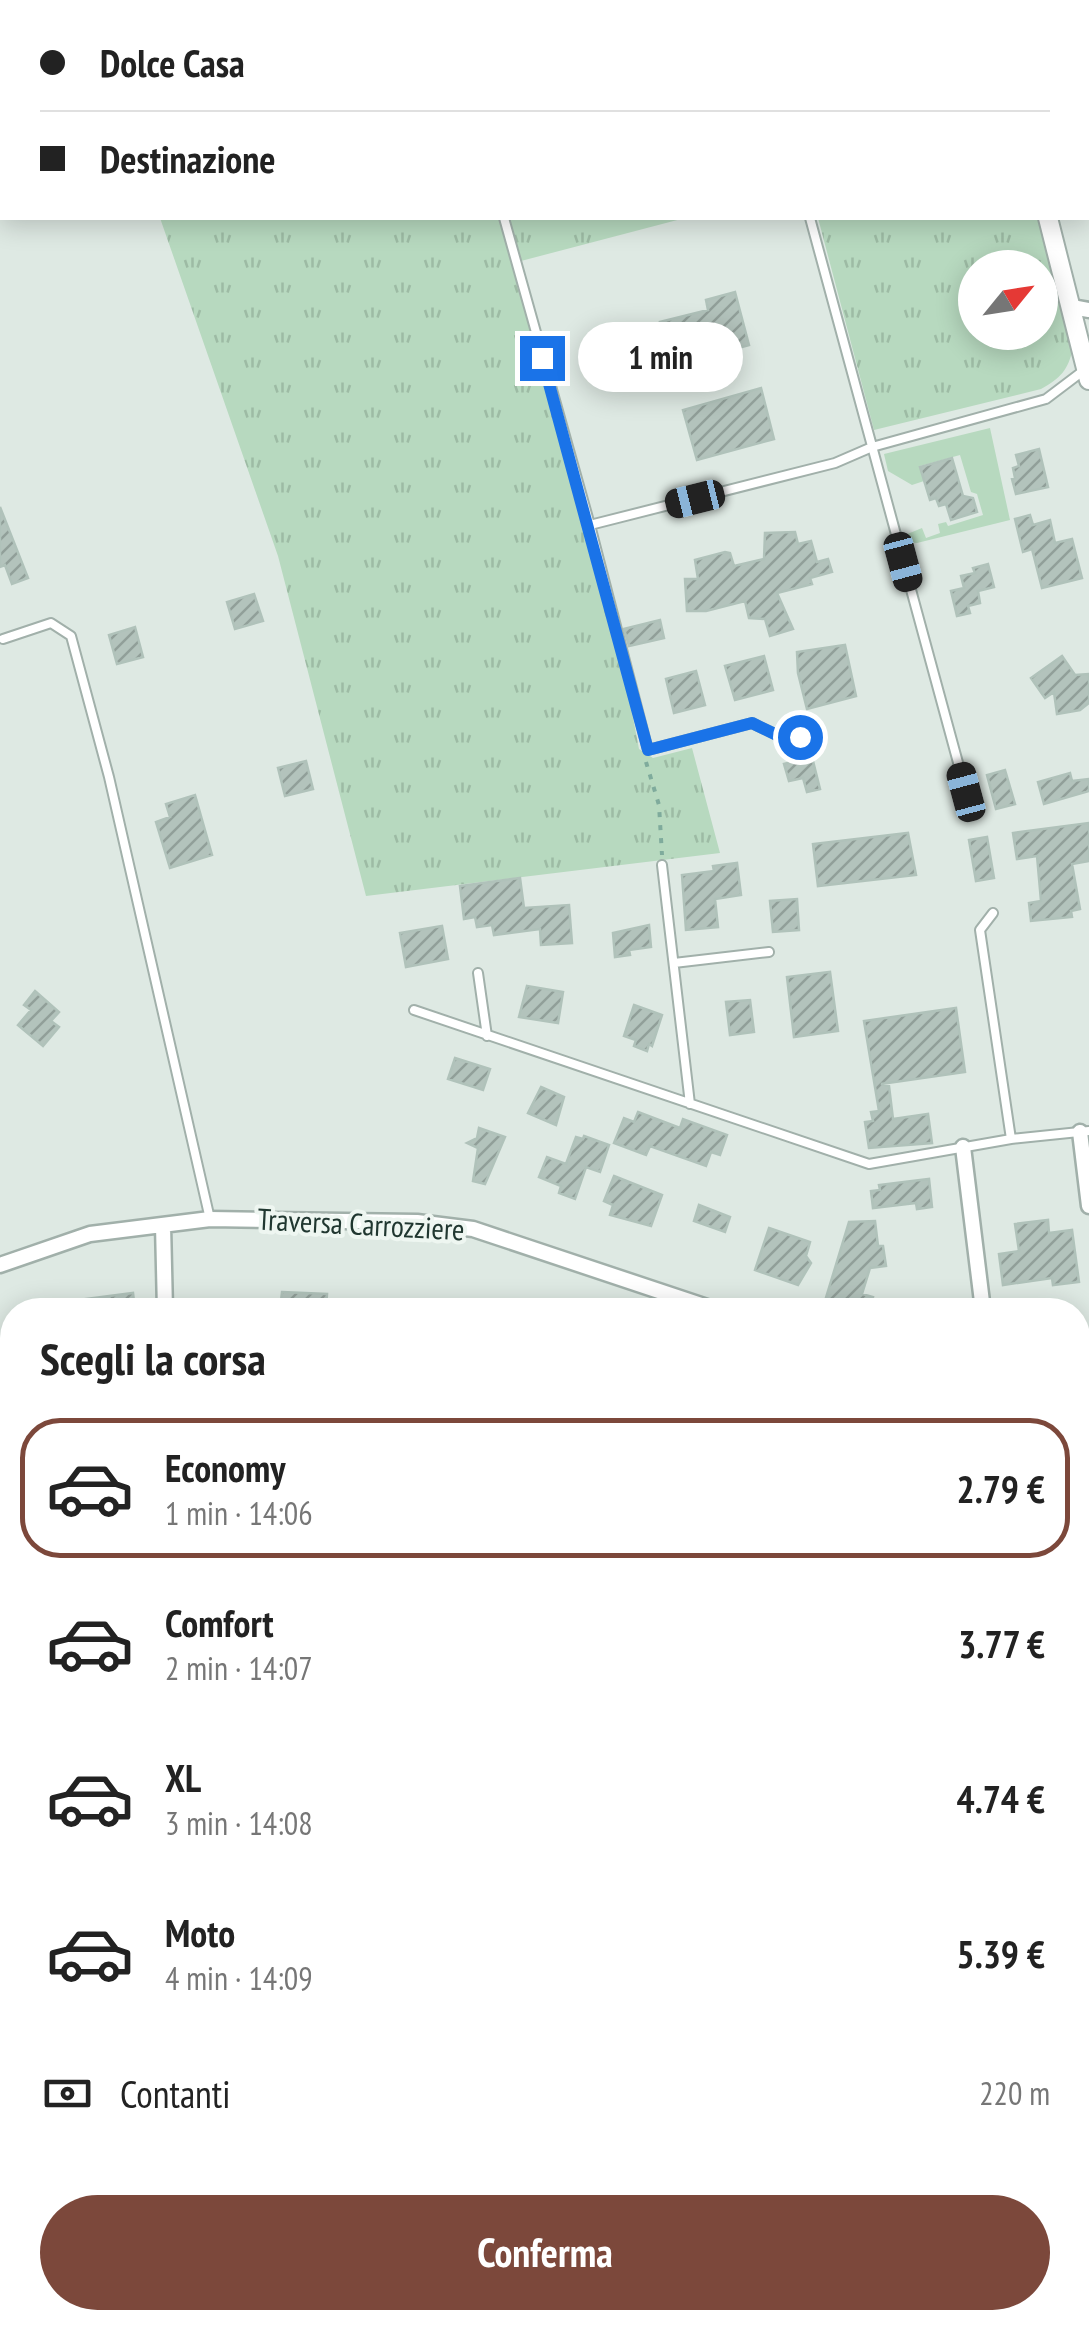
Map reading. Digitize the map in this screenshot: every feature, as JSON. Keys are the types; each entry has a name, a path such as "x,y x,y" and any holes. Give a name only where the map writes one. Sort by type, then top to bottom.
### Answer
{"street":[{"path":"1049,220 1080,309 1088,374"},
{"path":"1085,1131 1089,1206"},
{"path":"963,1146 982,1298"},
{"name":"Traversa Carrozziere","path":"0,1265 90,1234 210,1219 417,1222 472,1229 673,1298"},
{"path":"163,1224 165,1298"}],"lane":[{"path":"505,220 648,750 752,723 781,737 800,737"},
{"path":"811,220 966,792"},
{"path":"590,525 834,464 872,447 1046,398 1088,374"},
{"path":"3,639 51,623 71,636 110,777 210,1219"},
{"path":"662,865 690,1104"},
{"path":"993,913 980,930 1011,1139"},
{"path":"674,963 770,952"},
{"path":"478,973 487,1036"},
{"path":"414,1010 869,1164 963,1146 1085,1131"}],"path":[{"path":"648,750 646,760 659,805 662,853"}],"green space":[{"path":"161,220 501,220 627,686 639,749 653,758 692,748 720,853 366,896 278,556"},
{"path":"509,220 677,220 521,261"},
{"path":"819,220 1039,220 1047,250 958,250 958,350 1058,350 1058,292 1073,348 1063,373 1041,389 874,430"},
{"path":"990,428 1010,520 917,543 907,542 905,535 922,528 926,538 940,533 938,524 946,522 948,526 983,515 960,455 920,466 924,481 912,485 888,471 884,454"}],"building":[{"path":"735,292 749,345 700,358 702,366 674,374 660,322 708,310 706,300"},
{"path":"761,388 774,439 697,460 683,410"},
{"path":"1039,449 1048,487 1016,494 1012,479 1013,468 1019,466 1016,455"},
{"path":"952,458 963,496 973,498 977,512 951,520 946,504 939,506 936,498 930,500 920,467"},
{"path":"0,507 28,578 12,584 5,565 0,567"},
{"path":"1030,515 1033,525 1050,520 1055,543 1072,539 1082,578 1042,588 1032,549 1023,552 1015,519"},
{"path":"795,532 798,544 811,541 817,562 828,559 832,572 810,578 812,584 777,593 793,629 770,636 765,619 749,618 745,601 706,611 687,611 685,579 698,579 695,560 725,552 730,553 734,566 764,559 765,533"},
{"path":"988,564 994,587 978,591 980,603 968,606 970,613 957,616 951,591 964,588 961,576"},
{"path":"254,594 263,621 235,629 227,602"},
{"path":"660,620 664,638 629,646 624,629"},
{"path":"135,627 143,657 117,664 109,635"},
{"path":"845,645 856,696 807,709 797,652"},
{"path":"764,656 773,690 735,700 725,666"},
{"path":"1062,656 1075,675 1089,674 1089,703 1080,710 1057,714 1054,692 1045,698 1031,678"},
{"path":"696,671 705,705 674,713 666,679"},
{"path":"812,757 820,789 807,792 803,778 789,781 784,764"},
{"path":"306,761 313,789 285,796 278,768"},
{"path":"1005,770 1015,804 996,809 987,775"},
{"path":"1070,773 1072,781 1089,779 1089,791 1044,804 1038,782"},
{"path":"195,795 212,855 170,868 156,822 170,817 166,804"},
{"path":"1089,823 1089,861 1072,864 1080,909 1071,911 1072,917 1031,921 1029,903 1041,901 1037,856 1017,859 1013,833"},
{"path":"908,833 916,875 818,886 813,844"},
{"path":"987,837 994,878 976,881 969,840"},
{"path":"737,863 741,895 715,899 718,927 686,930 682,875"},
{"path":"520,878 524,908 569,905 572,943 541,945 540,929 494,935 492,925 477,927 475,917 464,919 460,886"},
{"path":"797,899 799,930 773,932 770,901"},
{"path":"649,925 651,947 615,957 613,933"},
{"path":"442,926 448,959 406,967 400,933"},
{"path":"830,972 838,1031 794,1037 787,977"},
{"path":"527,986 563,992 558,1023 519,1017"},
{"path":"35,991 59,1012 51,1021 59,1027 43,1046 18,1025 31,1010 24,1005"},
{"path":"750,1000 754,1032 730,1035 726,1002"},
{"path":"634,1005 662,1015 647,1051 634,1046 636,1040 624,1036"},
{"path":"956,1008 965,1072 881,1084 889,1086 893,1119 928,1114 932,1143 869,1148 865,1122 873,1121 871,1112 879,1111 864,1021"},
{"path":"455,1058 490,1069 483,1090 448,1079"},
{"path":"541,1087 564,1097 556,1125 528,1113"},
{"path":"638,1112 680,1128 683,1119 727,1135 720,1155 711,1152 706,1166 650,1146 646,1155 614,1143 624,1118 634,1122"},
{"path":"479,1128 505,1137 485,1184 473,1181 478,1148 467,1143 477,1138"},
{"path":"576,1137 609,1145 600,1172 586,1167 575,1199 559,1193 561,1186 539,1177 547,1157 566,1164"},
{"path":"614,1176 662,1195 651,1226 610,1215 613,1205 604,1201"},
{"path":"929,1179 932,1207 917,1209 916,1203 873,1208 871,1191 880,1190 879,1185"},
{"path":"699,1205 730,1217 725,1232 694,1221"},
{"path":"1048,1220 1049,1233 1072,1230 1079,1282 1053,1285 1052,1278 1003,1285 999,1254 1019,1251 1015,1224"},
{"path":"875,1221 878,1246 883,1246 886,1266 870,1268 862,1294 873,1298 826,1298 849,1222"},
{"path":"769,1228 810,1242 806,1256 811,1263 798,1285 755,1270"},
{"path":"282,1292 327,1294 327,1298 281,1298"},
{"path":"133,1293 134,1298 94,1298"}],"route":[{"path":"542,358 648,750 752,723 781,737 800,737"}]}
